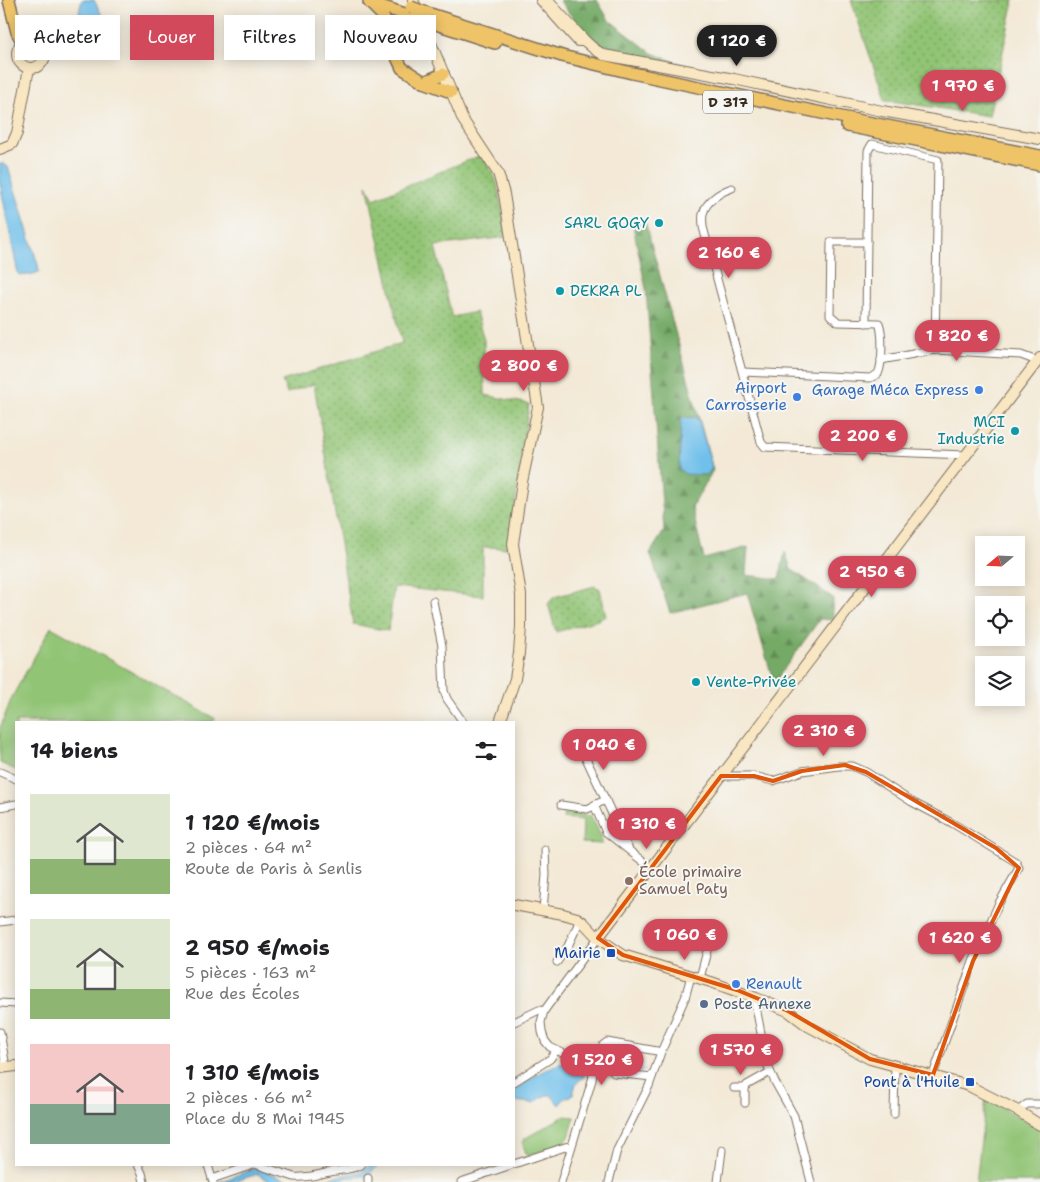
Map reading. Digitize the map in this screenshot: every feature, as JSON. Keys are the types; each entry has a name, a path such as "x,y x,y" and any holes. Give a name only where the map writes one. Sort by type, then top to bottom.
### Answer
{"main road":[{"name":"D 317","path":"387,0 412,8 424,15"},
{"name":"D 317","path":"366,1 412,8"},
{"path":"366,1 382,15"},
{"path":"12,4 15,21"},
{"name":"D 317","path":"436,20 562,56 632,73 804,110 1040,156"},
{"name":"D 317","path":"436,20 522,51 628,80 1040,165"},
{"path":"398,60 402,68 424,82 451,92"},
{"path":"424,82 443,74"}],"street":[{"path":"541,0 578,40 581,42 584,40"},
{"path":"547,0 584,40 604,55 1040,139"},
{"path":"412,8 429,37 463,120 498,173 530,349 538,407 522,482 513,544 521,595 519,653 515,679 500,721"},
{"path":"20,60 23,65 29,68 36,67 43,60"},
{"path":"0,150 12,144 17,133 29,68"},
{"path":"866,322 868,151 872,144 938,160 935,350"},
{"path":"732,188 720,192 708,204 703,214 703,227 761,442 765,446 965,455"},
{"path":"743,372 870,378 878,374 881,360 879,323 838,322 830,315 830,242 867,242"},
{"path":"594,1068 550,1047 545,1041 542,1032 541,1022 544,1011 1039,358 1021,355 935,350 881,360"},
{"path":"433,601 442,646 444,691 447,699 462,721"},
{"path":"583,752 629,850"},
{"path":"721,776 754,776 773,781 802,771 852,766 866,772 912,802 996,848 1016,862 1019,868 999,903 973,961 933,1075"},
{"path":"0,772 15,779"},
{"path":"561,805 587,809 606,800"},
{"path":"0,807 15,804"},
{"path":"594,806 606,832 652,868"},
{"path":"543,910 546,875 545,850"},
{"path":"515,905 563,914 580,920 598,938 623,955 754,997 788,1012 808,1026 870,1059 969,1086 1018,1111 1040,1125"},
{"path":"0,922 15,920"},
{"path":"557,962 568,946 580,920"},
{"path":"609,1182 617,1150 708,951"},
{"path":"754,997 770,1072 794,1116 811,1182"},
{"path":"0,1003 15,1004"},
{"path":"517,1020 539,1010 544,1011"},
{"path":"0,1032 7,1067"},
{"path":"561,1182 594,1068 599,1064 603,1045 607,1042 656,1051"},
{"path":"515,1081 550,1059 556,1050"},
{"path":"894,1114 896,1066"},
{"path":"734,1088 745,1088 770,1072"},
{"path":"614,1073 652,1077"},
{"path":"744,1102 745,1088"},
{"path":"1018,1111 1027,1104 1040,1104"},
{"path":"515,1164 571,1146"},
{"path":"718,1182 722,1150"},
{"path":"138,1166 144,1182"},
{"path":"208,1166 213,1180 250,1166"},
{"path":"261,1166 294,1177 300,1177 317,1176 359,1166"},
{"path":"461,1182 510,1166"}],"highlighted area":[{"path":"845,765 866,772 996,848 1019,868 973,961 933,1075 870,1059 788,1011 737,990 623,955 598,938 721,776 754,776 773,781 802,771"}],"green space":[{"path":"559,0 597,0 609,20 652,53 684,65 604,50 579,26"},
{"path":"851,0 1014,0 989,116 885,100"},
{"path":"481,155 497,183 507,237 435,246 452,317 476,312 484,340 485,395 529,404 509,548 483,547 483,596 394,587 388,631 353,624 314,384 287,393 282,381 402,343 367,185 374,199"},
{"path":"645,221 713,470 692,508 704,559 748,547 746,575 779,579 785,552 791,569 833,598 833,620 820,619 774,683 747,593 670,613 650,553 664,531 646,289 633,226"},
{"path":"595,586 600,589 606,616 556,632 548,604 554,597"},
{"path":"51,627 216,719 214,721 15,721 15,770 0,763 0,728 12,697"},
{"path":"564,812 591,816 601,836 602,844 582,843 583,820 563,818"},
{"path":"986,1098 1040,1129 1040,1182 976,1182"},
{"path":"564,1116 575,1117 569,1137 565,1142 527,1156 522,1142 524,1139"}],"water":[{"path":"82,0 94,0 102,15 79,15"},
{"path":"0,164 8,167 38,265 39,272 37,273 18,274 0,183"},
{"path":"695,417 699,420 712,466 706,475 685,474 679,469 681,419"},
{"path":"564,1063 578,1067 583,1071 584,1077 576,1083 573,1095 565,1098 559,1105 551,1095 546,1095 533,1103 515,1101 515,1089 558,1064"},
{"path":"368,1166 378,1166 367,1176 345,1178 337,1182 316,1182 359,1172"},
{"path":"256,1168 293,1182 270,1182 258,1174 231,1182 219,1182"}],"waterway":[{"path":"598,1072 627,1069 645,1070"}],"place":[{"name":"SARL GOGY","path":"659,223"},
{"name":"DEKRA PL","path":"560,291"},
{"name":"Garage Méca Express","path":"979,390"},
{"name":"Airport Carrosserie","path":"797,397"},
{"name":"MCI Industrie","path":"1015,431"},
{"name":"Vente-Privée","path":"696,682"},
{"name":"École primaire Samuel Paty","path":"629,881"},
{"name":"Mairie","path":"611,953"},
{"name":"Renault","path":"736,984"},
{"name":"Poste Annexe","path":"704,1004"},
{"name":"Pont à l'Huile","path":"970,1082"}]}
